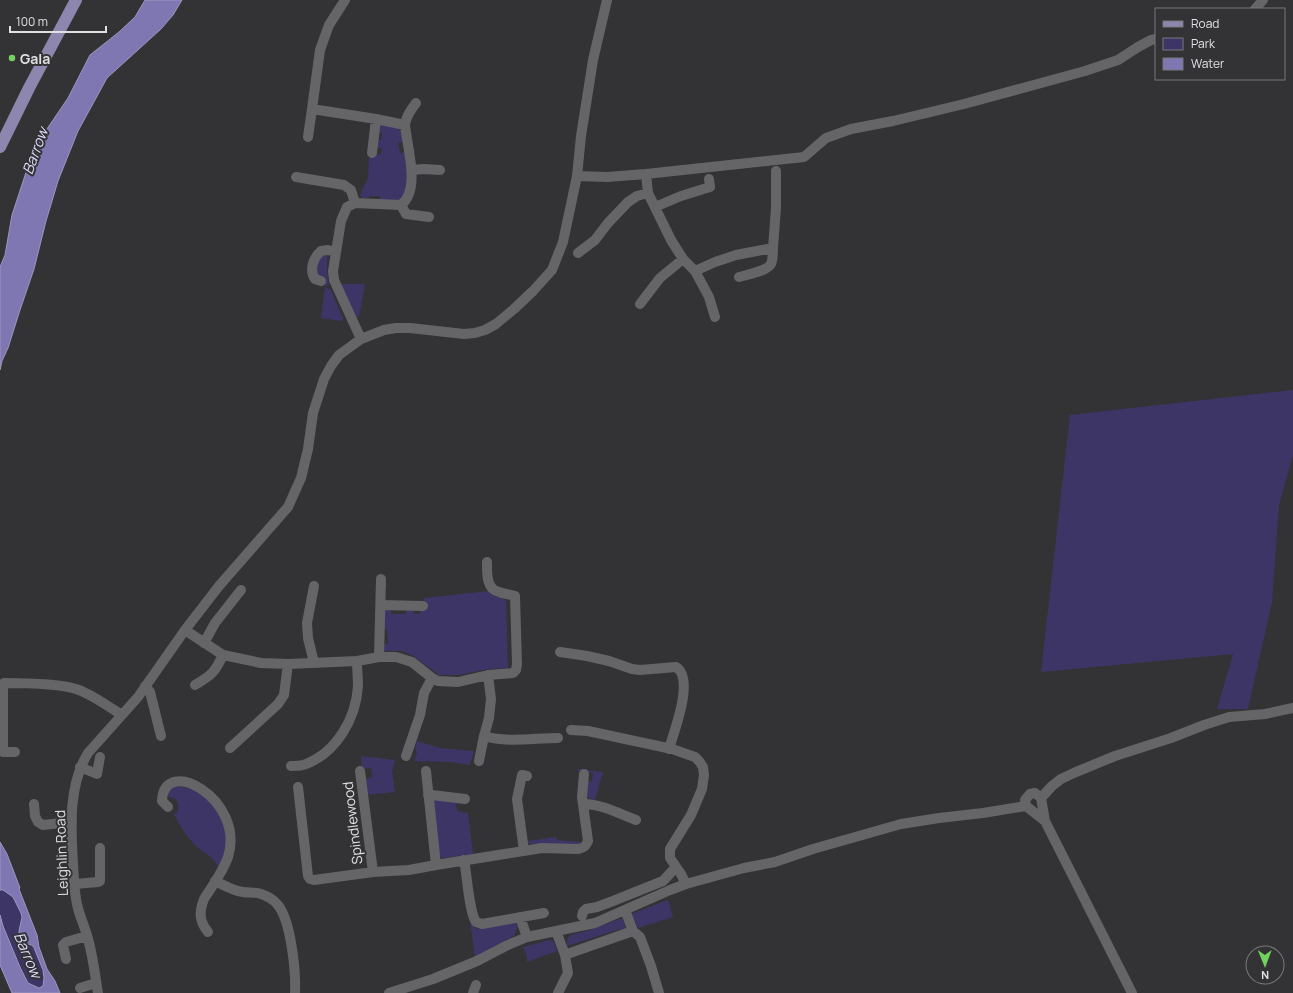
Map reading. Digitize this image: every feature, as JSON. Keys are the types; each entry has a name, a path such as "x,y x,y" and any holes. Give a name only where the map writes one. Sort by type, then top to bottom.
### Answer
{"main road":[{"path":"0,144 76,0"}],"street":[{"path":"308,137 320,50 329,25 345,0"},
{"name":"Leighlin Road","path":"97,988 93,958 77,906 75,884 72,822 76,784 80,767 88,753 119,719 219,587 288,507 301,478 308,449 313,414 324,379 339,354 361,339 378,332 396,328 410,328 458,334 475,333 485,330 496,324 533,291 552,270 563,242 577,176 581,136 593,60 607,0"},
{"path":"1256,8 1263,0"},
{"path":"577,176 607,177 646,174 804,157 826,138 851,129 893,121 964,104 1084,71 1118,60 1138,47 1155,39"},
{"path":"361,339 334,280 333,271 341,221 347,207 355,204 401,205 405,202 411,185 412,170 404,125 408,114 416,103"},
{"path":"312,109 404,125"},
{"path":"372,153 376,119"},
{"path":"412,170 440,170"},
{"path":"739,277 761,271 772,263 776,208 776,170"},
{"path":"646,174 648,193 671,240 683,259 695,271 709,297 715,317"},
{"path":"296,176 344,185 351,190 355,204"},
{"path":"655,207 681,196 710,187 709,179"},
{"path":"578,253 594,240 628,202 637,196 648,193"},
{"path":"401,205 406,214 430,217"},
{"path":"695,271 736,255 773,248"},
{"path":"321,281 315,279 312,273 315,259 322,251 328,250 336,252"},
{"path":"640,304 660,278 683,259"},
{"path":"185,630 223,655 261,663 288,664 357,661 379,657 396,657 412,662 438,681 458,682 488,675 513,674 518,664 515,596 492,589 487,578 487,562"},
{"path":"379,657 381,579"},
{"path":"314,586 307,623 308,638 314,662"},
{"path":"204,643 215,623 241,590"},
{"path":"381,605 423,606"},
{"path":"560,652 609,661 632,669 640,670 676,667 679,669 684,684 684,696 669,749"},
{"path":"195,685 215,671 223,655"},
{"path":"291,766 305,765 319,758 338,741 346,728 355,705 358,686 357,661"},
{"path":"230,748 278,704 284,695 288,664"},
{"path":"479,762 489,718 491,699 488,675"},
{"path":"406,756 420,715 424,693 432,678"},
{"path":"15,752 3,752 4,683 51,685 77,689 92,696 119,719"},
{"path":"145,686 150,692 161,736"},
{"path":"389,993 433,979 477,961 527,937 595,923 686,884 744,868 775,862 813,849 901,824 983,813 1040,808 1042,800 1052,786 1061,779 1115,756 1229,717 1265,714 1293,708"},
{"path":"571,730 588,731 669,749 695,757 703,767 704,776 702,789 698,800 691,815 670,849 670,858 682,874 686,884"},
{"path":"484,736 514,740 558,738"},
{"path":"80,767 97,774 100,757"},
{"name":"Spindlewood","path":"360,771 372,872"},
{"path":"426,771 436,864"},
{"name":"Spindlewood","path":"298,787 308,876 310,879 314,880 372,872 409,870 436,864 524,850 542,848 578,849 586,846 588,835 582,797 584,774"},
{"path":"524,850 517,799 522,775 527,776"},
{"path":"168,807 162,801 165,791 172,783 182,781 196,786 215,800 226,816 229,825 230,848 225,865 201,905 201,922 208,932"},
{"path":"1044,821 1029,808 1025,800 1030,794 1035,793 1042,800 1044,821 1132,993"},
{"path":"428,795 465,799"},
{"path":"34,804 35,816 38,822 43,825 72,822"},
{"path":"583,804 610,810 636,820"},
{"path":"75,884 98,882 100,880 100,848"},
{"path":"464,860 471,904 476,922 482,924 544,913"},
{"path":"582,916 586,909 613,902 664,881 676,867"},
{"path":"215,881 242,892 260,893 278,904 285,919 291,944 295,993"},
{"path":"625,910 633,931 640,937 659,993"},
{"path":"520,917 527,937"},
{"path":"556,931 565,955 568,973 558,993"},
{"path":"570,953 633,931"},
{"path":"66,959 63,945 66,942 87,936"},
{"path":"80,988 97,988"}],"green space":[{"path":"381,124 396,127 401,131 403,142 398,143 400,153 405,152 408,172 404,198 397,201 380,201 380,196 369,196 369,198 362,198 360,195 368,178 369,158 374,158 375,155 381,154 382,149 376,147 376,140 381,140 382,133 378,133 379,125"},
{"path":"324,255 327,256 329,284 327,286 323,285 316,277 319,257"},
{"path":"340,284 365,284 359,317 355,316"},
{"path":"325,287 331,290 343,320 340,321 321,318"},
{"path":"1293,390 1293,455 1279,505 1272,602 1248,709 1217,709 1233,654 1041,672 1070,415"},
{"path":"489,591 494,596 506,600 508,668 488,669 458,675 439,675 412,655 401,651 383,651 382,644 388,644 387,629 383,629 385,610 391,609 391,614 406,614 406,609 413,610 414,614 419,614 421,609 425,608 424,598"},
{"path":"417,741 440,748 474,751 470,765 450,762 414,761 417,752 415,748"},
{"path":"361,756 395,760 392,772 395,792 367,795 366,779 372,777 371,768 362,769"},
{"path":"578,769 603,772 595,800 585,797 588,782 592,781 593,773 577,771"},
{"path":"174,786 195,789 211,802 223,816 227,847 219,870 212,858 191,841 174,815 178,811 178,802 174,798 167,797 170,790"},
{"path":"435,799 456,803 457,811 468,813 473,854 444,858 439,856 432,805"},
{"path":"556,837 557,840 581,842 579,844 528,843 528,841"},
{"path":"3,889 13,897 21,913 22,917 19,931 31,946 42,964 44,979 43,986 39,988 29,983 3,926 0,915 0,890"},
{"path":"668,900 673,917 638,928 631,914"},
{"path":"622,918 626,929 622,931 620,929 567,946 567,940 570,935 587,931"},
{"path":"470,922 475,928 478,929 515,923 518,926 514,936 475,957"},
{"path":"549,940 553,941 557,951 527,962 527,956 523,947"}],"water":[{"name":"Barrow","path":"145,0 182,0 173,15 161,29 107,78 78,131 58,181 34,269 0,370 0,267 5,255 12,215 34,148 68,98 90,55 135,17"},
{"path":"0,842 7,854 20,888 19,889 37,935 39,947 47,969 55,981 60,993 12,993 0,965 0,915 3,926 28,983 39,988 43,986 43,970 34,948 32,945 24,944 19,935 22,917 21,913 13,897 3,890 0,890"}],"place":[{"name":"Gala","path":"12,58"}]}
